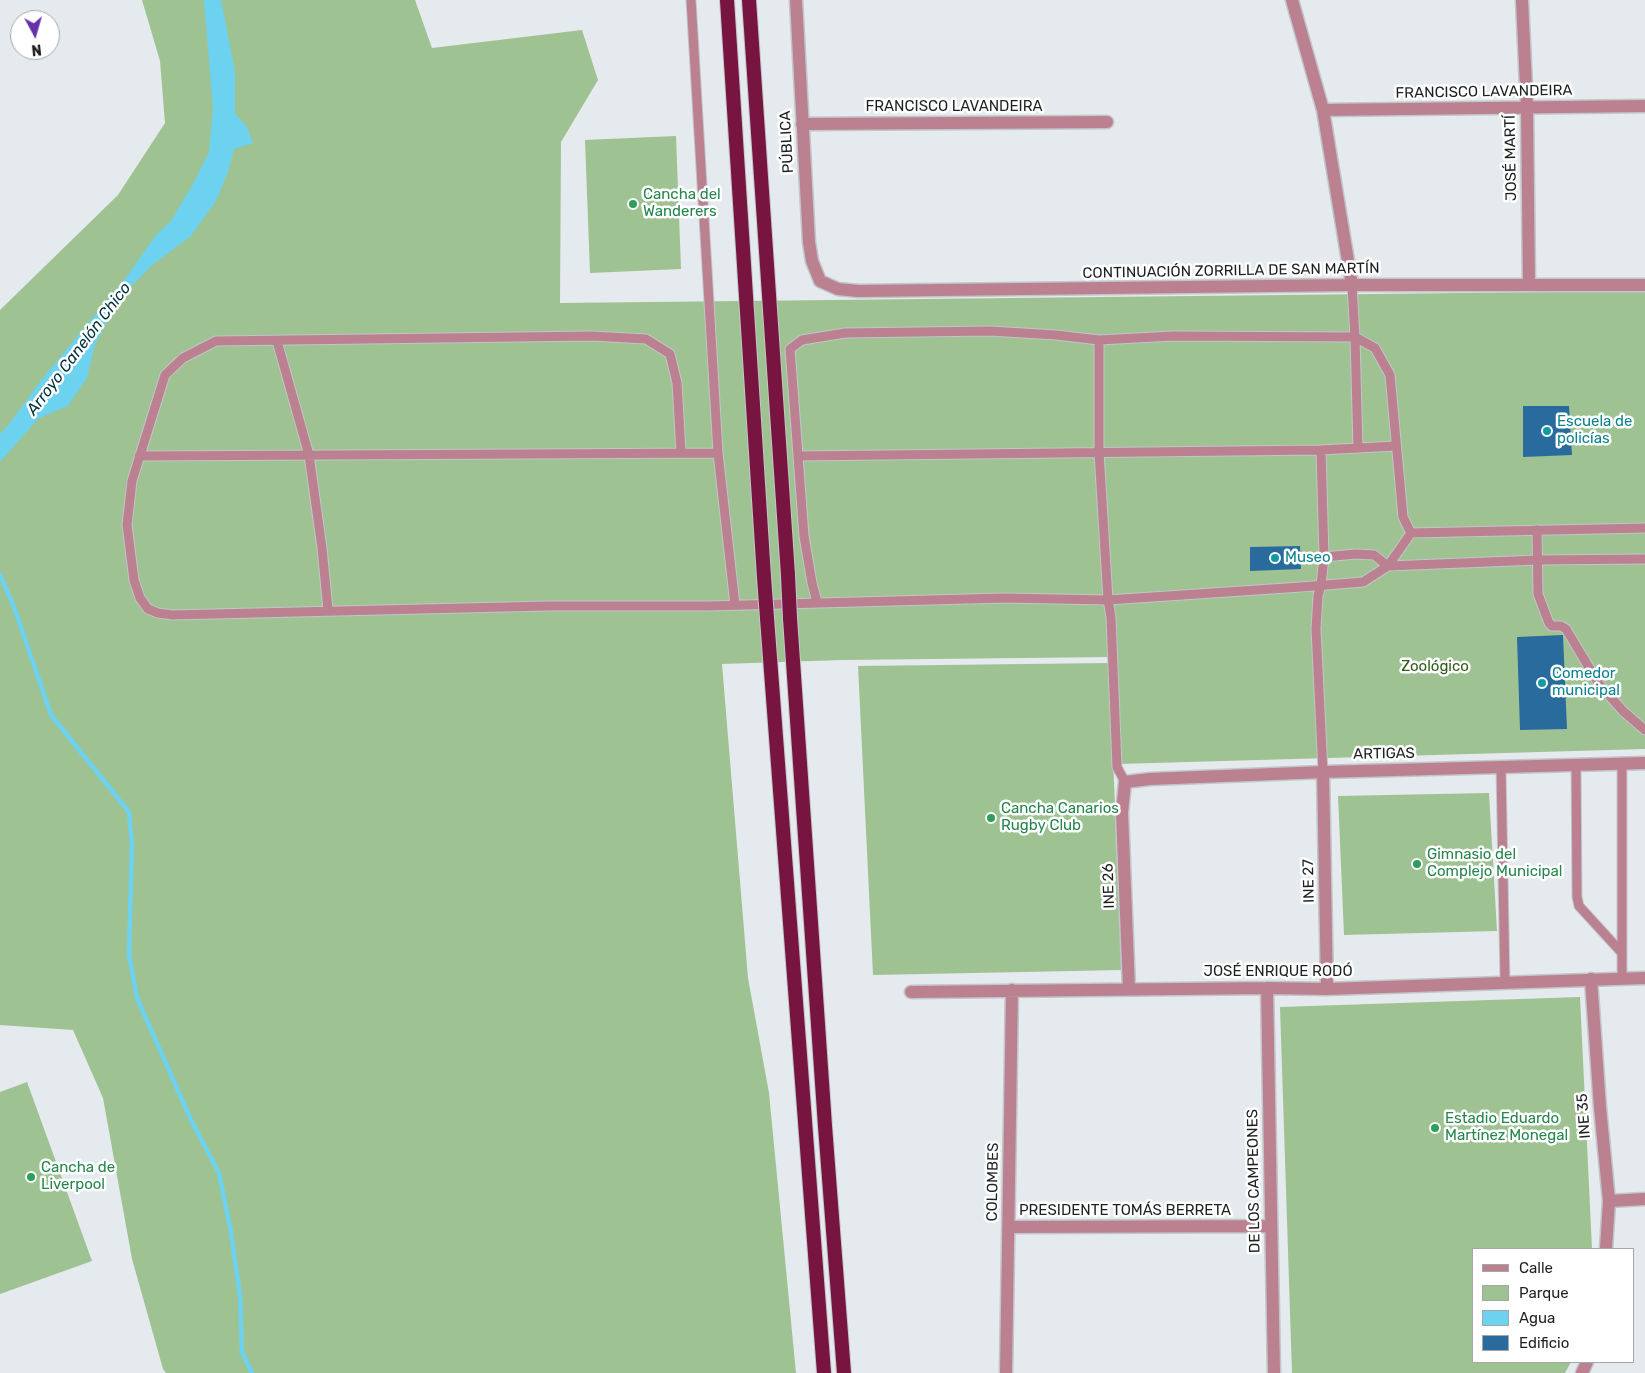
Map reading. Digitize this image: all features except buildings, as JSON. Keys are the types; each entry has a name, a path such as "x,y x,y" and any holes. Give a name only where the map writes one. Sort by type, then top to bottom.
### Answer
{"highway":[{"path":"727,0 764,576 824,1373"},
{"path":"749,0 824,1116 844,1373"}],"street":[{"name":"PÚBLICA","path":"796,0 809,242 812,261 820,281"},
{"path":"1292,0 1323,110 1352,285"},
{"name":"JOSÉ MARTÍ","path":"1522,0 1527,107 1529,285"},
{"name":"FRANCISCO LAVANDEIRA","path":"1323,110 1645,106"},
{"name":"FRANCISCO LAVANDEIRA","path":"802,124 1107,122"},
{"name":"CONTINUACIÓN ZORRILLA DE SAN MARTÍN","path":"820,281 838,288 858,291 1352,285 1645,284"},
{"name":"ARTIGAS","path":"1124,782 1150,779 1323,772 1645,763"},
{"name":"INE 27","path":"1323,772 1327,989"},
{"name":"INE 26","path":"1124,782 1122,813 1129,989"},
{"name":"JOSÉ ENRIQUE RODÓ","path":"912,992 1327,989 1645,978"},
{"name":"INE 35","path":"1592,979 1600,1117 1609,1201 1606,1248"},
{"name":"DE LOS CAMPEONES","path":"1267,988 1274,1373"},
{"name":"COLOMBES","path":"1006,1373 1012,990"},
{"path":"1609,1201 1645,1199"},
{"name":"PRESIDENTE TOMÁS BERRETA","path":"1009,1227 1271,1226"}],"lane":[{"path":"692,0 718,453 735,605"},
{"path":"1352,285 1358,448"},
{"path":"817,602 804,536 790,349 802,340 845,333 990,331 1099,340 1173,336 1355,337 1375,348 1390,375 1403,517 1411,533"},
{"path":"681,452 677,383 670,354 646,338 592,336 216,341 183,358 165,375 132,481 127,525 134,580 140,598 148,609 172,615 328,610 735,605 1005,598 1108,600 1363,582 1388,566 1411,533"},
{"path":"1099,340 1100,452 1108,600 1111,617 1117,767 1124,782"},
{"path":"277,341 309,455 322,548 328,610"},
{"path":"798,456 1321,450 1396,446"},
{"path":"1321,450 1324,557 1318,596 1316,629 1323,772"},
{"path":"139,456 718,453"},
{"path":"1411,533 1645,528"},
{"path":"1537,530 1538,594 1549,623 1552,626 1561,626 1566,629 1599,684 1623,711 1645,730"},
{"path":"1324,557 1356,554 1374,555 1388,566 1538,560 1645,559"},
{"path":"1622,764 1622,978"},
{"path":"1576,765 1577,897 1579,906 1622,953"},
{"path":"1501,768 1505,982"}],"green space":[{"name":"Zoológico","path":"142,0 415,0 432,48 582,30 598,80 561,142 560,303 1645,291 1645,749 1118,764 1112,657 842,660 722,664 748,978 769,1093 796,1373 166,1373 163,1369 132,1259 103,1098 73,1030 0,1025 0,310 118,195 165,123 160,61"},
{"name":"Cancha del Wanderers","path":"676,136 681,269 590,273 585,140"},
{"name":"Cancha Canarios Rugby Club","path":"1109,663 1122,970 873,975 858,666"},
{"name":"Gimnasio del Complejo Municipal","path":"1489,793 1497,931 1344,935 1338,796"},
{"name":"Estadio Eduardo Martínez Monegal","path":"1580,997 1592,1248 1472,1248 1472,1363 1570,1363 1565,1373 1292,1373 1280,1007"},
{"name":"Cancha de Liverpool","path":"27,1082 92,1261 0,1294 0,1092"}],"water":[{"name":"Arroyo Canelón Chico","path":"204,0 221,0 235,72 235,113 247,127 253,143 234,149 228,172 216,201 191,236 151,266 118,300 95,345 87,378 68,406 39,418 0,462 0,434 42,379 128,275 155,236 171,221 209,152 213,109"}],"waterway":[{"path":"0,575 14,607 51,715 129,812 132,844 129,954 137,998 191,1120 219,1173 231,1232 240,1296 242,1352 252,1373"}],"place":[{"name":"Cancha del Wanderers","path":"633,204"},
{"name":"Escuela de policías","path":"1547,431"},
{"name":"Museo","path":"1275,558"},
{"name":"Comedor municipal","path":"1542,683"},
{"name":"Cancha Canarios Rugby Club","path":"991,818"},
{"name":"Gimnasio del Complejo Municipal","path":"1417,864"},
{"name":"Estadio Eduardo Martínez Monegal","path":"1435,1128"},
{"name":"Cancha de Liverpool","path":"31,1177"}]}
